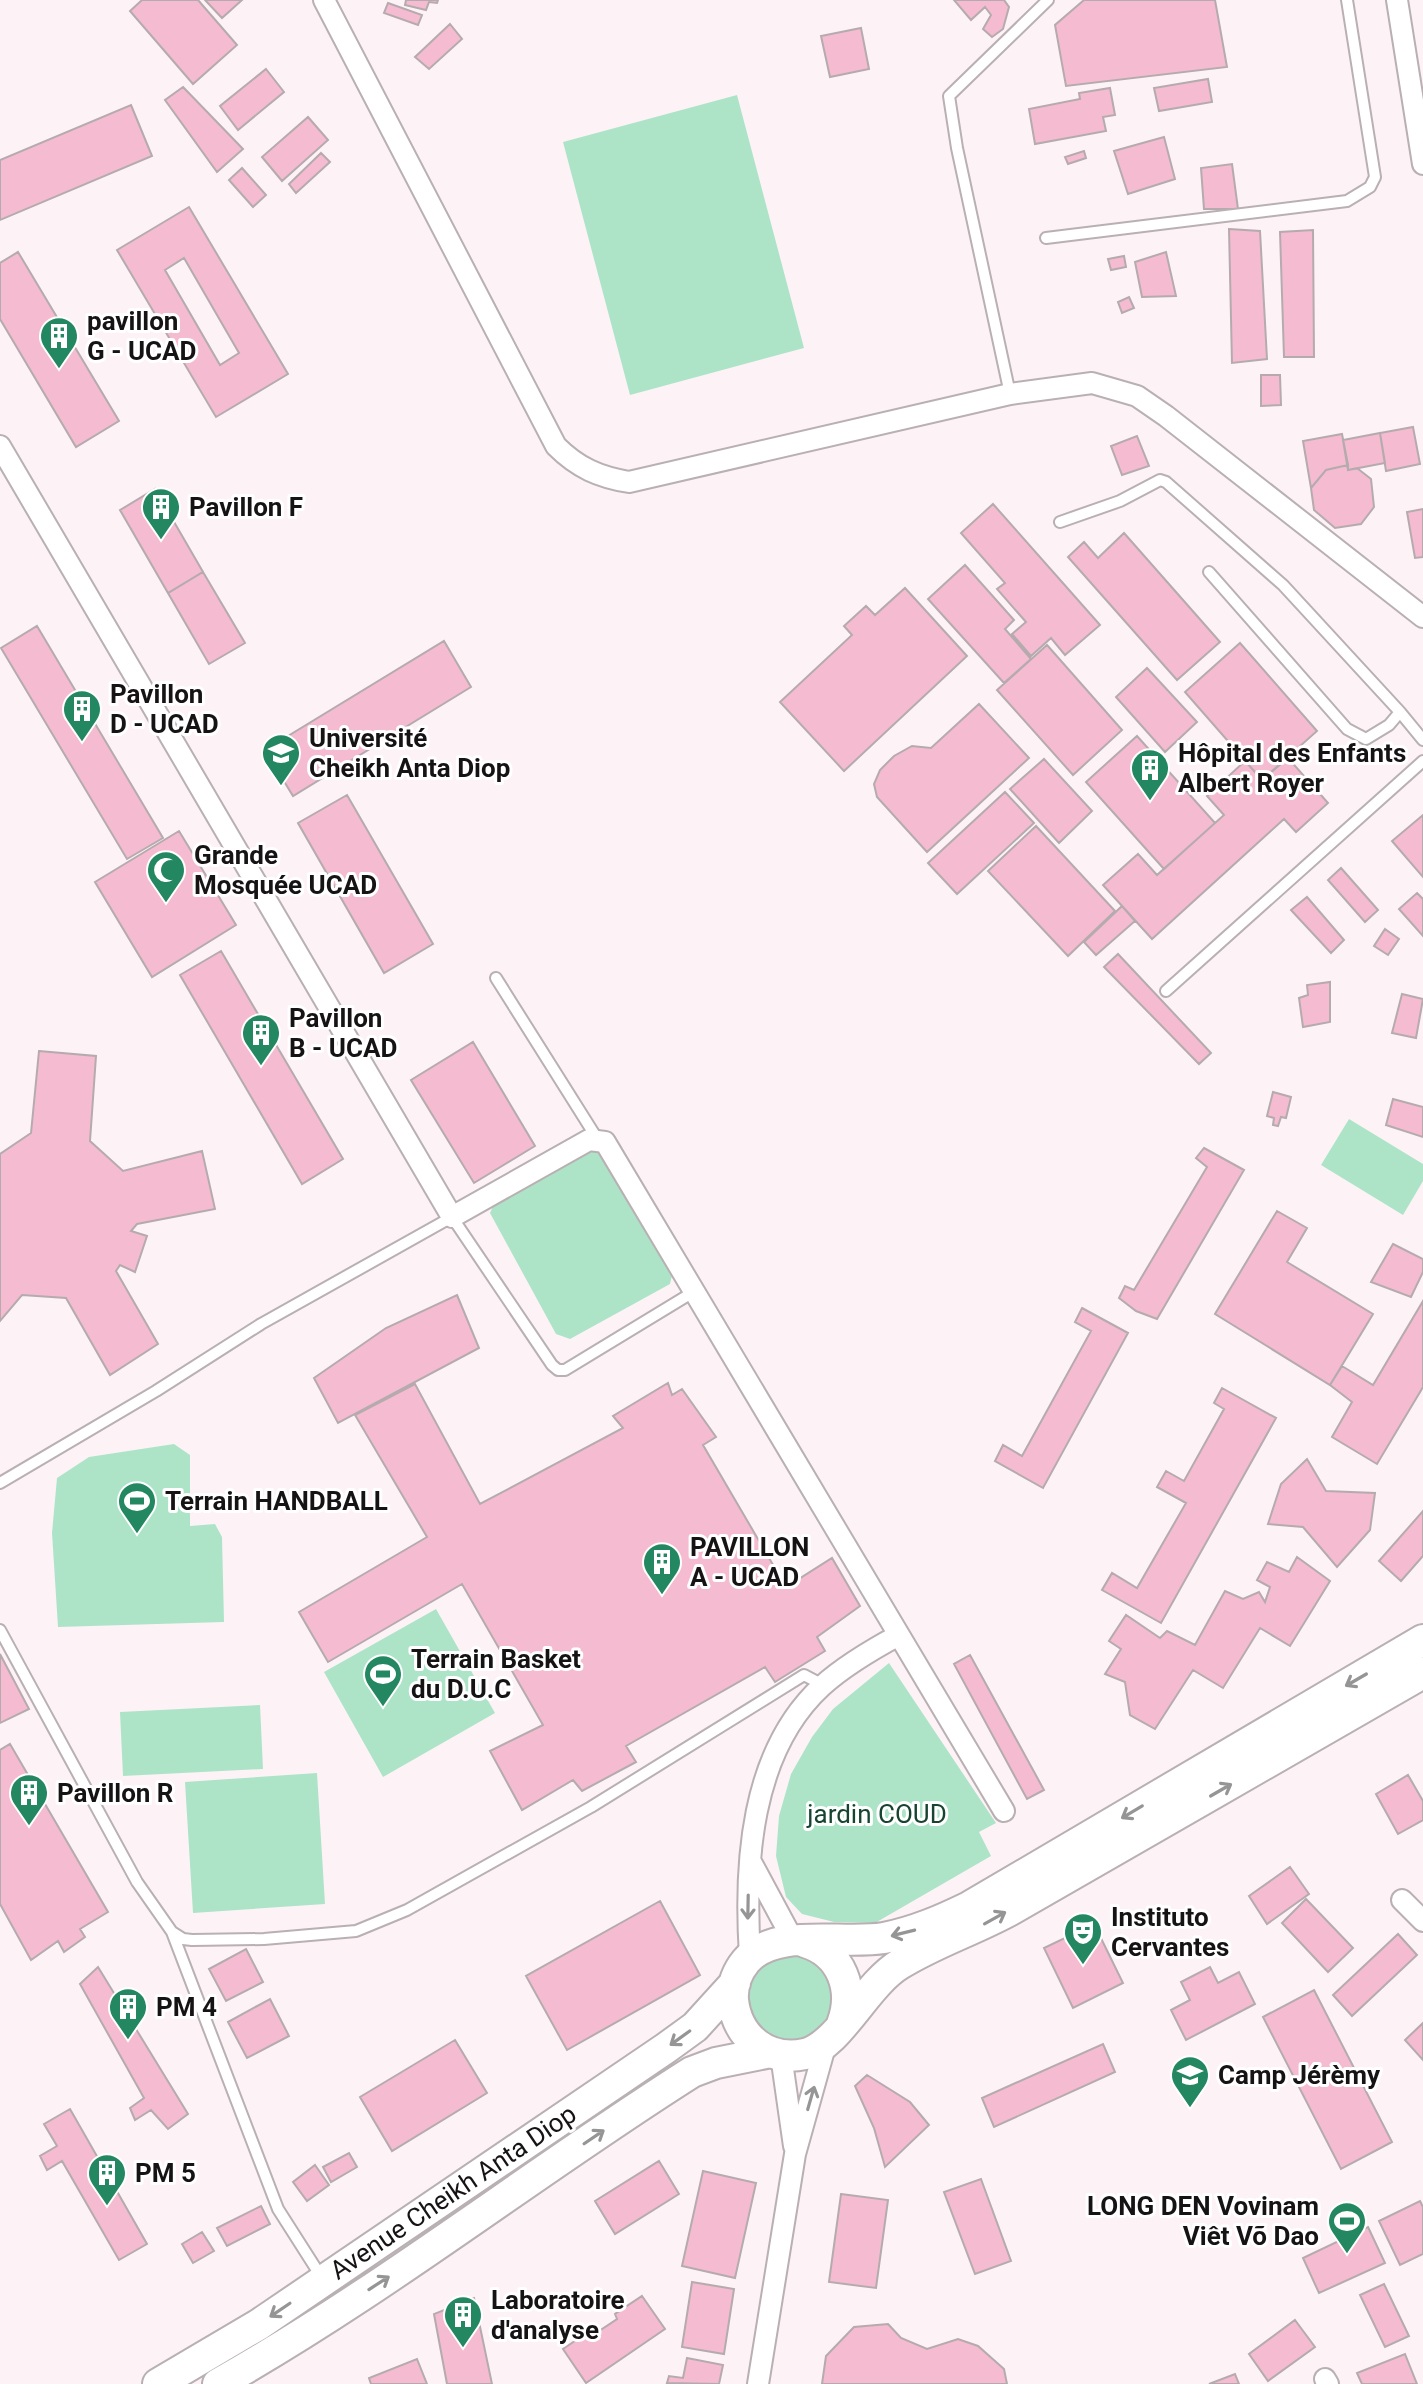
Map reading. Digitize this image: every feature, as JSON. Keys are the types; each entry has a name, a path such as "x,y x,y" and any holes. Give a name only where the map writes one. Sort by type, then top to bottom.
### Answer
{"main road":[{"path":"1421,1676 981,1926 899,1964 883,1976 834,2034 810,2052 776,2054 756,2045 738,2023 733,1993 741,1967 750,1956 772,1943 798,1940 856,1942 886,1938 918,1930 969,1907 1423,1640"},
{"path":"798,1940 824,1950 841,1970 848,1998 834,2034"},
{"name":"Avenue Cheikh Anta Diop","path":"158,2384 258,2325 666,2048 695,2027 735,1983"},
{"name":"Avenue Cheikh Anta Diop","path":"218,2384 297,2337 692,2072 716,2063 776,2054"}],"street":[{"path":"324,0 556,446 572,463 601,478 629,482 1010,394 1092,383 1137,396 1423,617"},
{"path":"1397,0 1423,164"},
{"path":"0,446 452,1217 589,1140 605,1142 1004,1811"},
{"path":"750,1956 747,1915 750,1859 762,1791 774,1757 798,1714 823,1685 899,1635"},
{"path":"750,1859 798,1940"},
{"path":"1402,1900 1423,1921"},
{"path":"758,2384 795,2154 834,2034"},
{"path":"776,2054 795,2154"}],"lane":[{"path":"1010,394 957,148 949,96 1048,0"},
{"path":"1046,238 1347,201 1370,187 1375,177 1347,0"},
{"path":"1060,522 1120,501 1160,480 1166,482 1283,585 1423,740"},
{"path":"1209,572 1347,729 1366,739 1389,725 1400,712"},
{"path":"1166,991 1423,761"},
{"path":"496,978 598,1140"},
{"path":"0,1483 156,1391 261,1324 452,1217 558,1370 565,1370 695,1291"},
{"path":"0,1630 137,1882 172,1932 278,2209 323,2280"},
{"path":"172,1932 183,1939 206,1940 264,1939 356,1931 407,1910 591,1807 804,1675 823,1685"}],"green space":[{"path":"737,95 804,348 630,395 563,142"},
{"path":"1349,1119 1423,1164 1423,1181 1403,1215 1321,1165"},
{"path":"590,1148 602,1152 673,1271 670,1284 570,1339 556,1334 490,1213 494,1204"},
{"name":"Terrain HANDBALL","path":"174,1444 190,1455 190,1526 215,1524 222,1537 224,1622 58,1627 52,1533 57,1478 89,1457"},
{"path":"436,1609 495,1713 383,1777 324,1672"},
{"name":"jardin COUD","path":"889,1663 996,1823 979,1832 991,1856 875,1923 834,1922 802,1914 786,1897 776,1856 779,1816 791,1774 812,1737 833,1709"},
{"path":"260,1705 263,1769 123,1776 120,1712"},
{"path":"317,1773 325,1904 193,1913 185,1782"},
{"path":"790,1955 807,1958 821,1967 830,1981 833,1998 830,2015 821,2029 807,2038 790,2041 773,2038 759,2029 750,2015 747,1998 750,1981 759,1967 773,1958"}],"building":[{"path":"142,0 198,0 237,45 193,84 130,11"},
{"path":"205,0 242,0 222,18"},
{"path":"406,0 438,0 437,3 429,2 426,10 405,5"},
{"path":"954,0 1004,0 1009,7 1003,29 992,37 983,29 991,15 985,7 971,20"},
{"path":"1084,0 1215,0 1227,67 1066,86 1055,25"},
{"path":"388,3 422,15 418,25 384,13"},
{"path":"450,24 462,39 429,69 415,57"},
{"path":"861,28 869,69 830,77 821,36"},
{"path":"266,69 284,92 238,130 220,106"},
{"path":"1208,79 1212,102 1159,111 1154,88"},
{"path":"183,87 243,149 217,172 165,100"},
{"path":"1110,88 1115,115 1103,117 1106,131 1035,144 1029,109 1080,99 1079,93"},
{"path":"131,105 152,156 0,220 0,160"},
{"path":"308,117 328,140 282,181 262,157"},
{"path":"1164,137 1175,179 1128,194 1114,151"},
{"path":"1084,151 1086,158 1068,164 1065,157"},
{"path":"321,153 330,162 296,193 289,184"},
{"path":"1232,164 1238,209 1204,209 1201,168"},
{"path":"242,168 266,195 253,207 229,180"},
{"path":"189,207 288,374 216,417 117,250","holes":["184,258 239,353 220,365 165,270"]},
{"path":"1229,229 1260,231 1267,359 1232,363"},
{"path":"1313,230 1314,357 1284,357 1280,232"},
{"name":"pavillon G - UCAD","path":"18,252 119,421 76,447 0,319 0,263"},
{"path":"1166,252 1176,296 1142,297 1135,262"},
{"path":"1124,256 1126,267 1111,270 1108,259"},
{"path":"1129,297 1134,308 1122,313 1118,302"},
{"path":"1261,375 1280,375 1281,405 1261,406"},
{"path":"1413,427 1420,464 1386,471 1380,433"},
{"path":"1380,433 1385,463 1348,470 1343,440"},
{"path":"1342,434 1348,465 1326,470 1311,488 1303,441"},
{"path":"1137,436 1149,466 1122,475 1111,446"},
{"path":"1348,465 1348,470 1357,468 1371,479 1374,507 1361,524 1335,528 1314,510 1311,488 1326,470"},
{"name":"Pavillon F","path":"155,489 203,572 168,593 120,510"},
{"path":"993,504 1100,625 1065,655 1051,638 1031,656 1012,634 1026,622 997,589 1005,583 961,533"},
{"path":"1423,509 1423,557 1415,558 1407,512"},
{"path":"1124,533 1220,642 1177,680 1068,557 1084,542 1098,558"},
{"path":"965,565 1014,620 1005,629 1031,659 1004,683 928,599"},
{"path":"203,572 245,643 209,664 168,593"},
{"path":"905,588 967,656 844,771 780,702 852,635 844,626 866,606 875,615"},
{"name":"Pavillon D - UCAD","path":"37,626 163,838 127,859 1,648"},
{"path":"444,641 471,687 293,796 265,750"},
{"path":"1240,643 1317,731 1262,780 1185,692"},
{"path":"1047,645 1122,730 1073,775 997,690"},
{"path":"1147,668 1197,722 1165,752 1116,697"},
{"path":"979,704 1029,758 927,852 877,797 874,784 880,770 894,756 912,746 931,748"},
{"name":"Hôpital des Enfants Albert Royer","path":"1137,736 1215,823 1164,869 1086,782"},
{"path":"1288,758 1328,803 1296,832 1284,819 1152,939 1103,885 1138,854 1157,875 1224,815 1207,796 1245,761 1262,780"},
{"path":"1044,759 1092,811 1059,843 1010,789"},
{"path":"1005,792 1034,823 957,894 928,863"},
{"path":"347,795 433,944 384,973 298,823"},
{"path":"1423,815 1423,877 1392,841"},
{"path":"1036,826 1115,911 1068,956 988,871"},
{"name":"Grande Mosquée UCAD","path":"179,831 236,925 152,977 95,882"},
{"path":"1341,868 1378,910 1365,922 1328,880"},
{"path":"1417,893 1423,899 1423,936 1399,909"},
{"path":"1307,897 1344,940 1331,953 1291,910"},
{"path":"1122,906 1135,921 1096,955 1084,942"},
{"path":"1385,929 1399,939 1388,955 1374,946"},
{"name":"Pavillon B - UCAD","path":"221,951 343,1159 302,1184 180,975"},
{"path":"1118,954 1211,1053 1199,1064 1104,967"},
{"path":"1330,982 1330,1022 1303,1027 1299,998 1308,995 1307,985"},
{"path":"1402,994 1423,999 1416,1038 1392,1033"},
{"path":"473,1042 535,1146 474,1183 411,1080"},
{"path":"39,1051 96,1056 90,1141 123,1171 202,1151 215,1209 137,1224 131,1231 147,1236 135,1272 120,1265 116,1271 158,1344 110,1375 66,1298 22,1295 0,1321 0,1154 31,1133"},
{"path":"1273,1092 1291,1097 1286,1118 1281,1117 1278,1126 1273,1125 1274,1118 1267,1116"},
{"path":"1393,1099 1423,1107 1423,1137 1386,1125"},
{"path":"1204,1148 1244,1170 1157,1319 1136,1311 1119,1298 1125,1286 1134,1290 1207,1167 1196,1158"},
{"path":"1277,1211 1307,1228 1287,1262 1373,1314 1330,1385 1215,1314"},
{"path":"1393,1244 1423,1259 1423,1272 1411,1297 1371,1282"},
{"path":"457,1295 479,1348 338,1423 314,1378 386,1328"},
{"path":"1423,1301 1423,1387 1377,1464 1332,1437 1352,1402 1330,1385 1342,1366 1373,1385"},
{"path":"1082,1308 1128,1333 1043,1488 995,1461 1003,1445 1022,1456 1091,1331 1075,1322"},
{"name":"PAVILLON A - UCAD","path":"668,1383 672,1395 682,1389 716,1437 703,1445 786,1587 832,1558 860,1606 817,1637 825,1651 775,1682 765,1667 626,1746 636,1762 582,1791 573,1780 522,1810 490,1751 543,1725 462,1584 328,1662 299,1612 427,1537 355,1415 415,1384 480,1504 623,1428 613,1416"},
{"path":"1222,1388 1276,1418 1161,1623 1102,1590 1112,1573 1137,1588 1186,1503 1157,1487 1166,1471 1184,1481 1224,1409 1214,1403"},
{"path":"1307,1459 1326,1491 1375,1493 1370,1530 1337,1567 1303,1527 1268,1524 1281,1484"},
{"path":"1423,1511 1423,1556 1401,1581 1379,1561"},
{"path":"1297,1557 1330,1581 1290,1646 1260,1628 1223,1688 1193,1670 1155,1729 1130,1715 1125,1682 1105,1674 1121,1649 1109,1641 1126,1615 1160,1638 1167,1631 1195,1645 1225,1591 1243,1599 1259,1592 1265,1602 1270,1587 1257,1580 1267,1562 1289,1572"},
{"path":"0,1654 29,1709 0,1723"},
{"path":"970,1655 1044,1790 1027,1799 954,1664"},
{"name":"Pavillon R","path":"10,1744 108,1912 80,1929 85,1937 64,1952 58,1941 31,1960 0,1904 0,1750"},
{"path":"1408,1775 1423,1801 1423,1820 1398,1834 1376,1794"},
{"path":"1290,1867 1309,1894 1267,1924 1249,1896"},
{"path":"1306,1899 1353,1948 1328,1972 1282,1923"},
{"path":"660,1901 700,1975 567,2050 526,1976"},
{"name":"Instituto Cervantes","path":"1094,1924 1123,1983 1073,2008 1044,1948"},
{"path":"1398,1934 1417,1955 1352,2016 1333,1995"},
{"path":"246,1949 263,1982 226,2001 209,1969"},
{"name":"PM 4","path":"98,1967 188,2114 168,2129 151,2110 135,2120 130,2108 144,2098 80,1984"},
{"path":"1210,1967 1218,1983 1239,1972 1255,2004 1186,2040 1171,2010 1190,2000 1181,1982"},
{"path":"1314,1990 1392,2142 1341,2169 1263,2017"},
{"path":"270,1999 289,2036 247,2058 228,2022"},
{"path":"1423,2023 1423,2060 1405,2040"},
{"path":"455,2040 487,2093 392,2151 360,2097"},
{"path":"1103,2044 1115,2072 994,2127 982,2098"},
{"path":"867,2075 910,2102 929,2125 885,2167 874,2128 855,2086"},
{"name":"PM 5","path":"70,2109 147,2244 119,2260 62,2161 47,2170 40,2156 57,2146 44,2124"},
{"path":"349,2153 357,2167 331,2182 323,2167"},
{"path":"659,2161 679,2194 615,2234 595,2201"},
{"path":"315,2165 329,2185 307,2201 293,2182"},
{"path":"703,2171 756,2183 735,2278 682,2266"},
{"path":"981,2179 1011,2261 975,2274 944,2192"},
{"path":"841,2194 888,2200 876,2288 829,2282"},
{"path":"1420,2201 1423,2207 1423,2254 1400,2265 1379,2221"},
{"path":"261,2206 270,2224 227,2246 217,2228"},
{"path":"1368,2227 1385,2263 1319,2293 1303,2258"},
{"path":"202,2232 214,2251 193,2263 182,2244"},
{"path":"692,2282 734,2289 724,2354 682,2347"},
{"path":"1384,2284 1409,2336 1385,2347 1360,2295"},
{"path":"642,2296 665,2329 586,2383 563,2349 594,2328 596,2333 617,2319 615,2314"},
{"name":"Laboratoire d'analyse","path":"474,2298 492,2384 447,2384 434,2314"},
{"path":"1295,2320 1315,2347 1268,2381 1249,2354"},
{"path":"888,2324 901,2338 927,2349 958,2339 978,2346 1004,2369 1007,2384 822,2384 826,2356 854,2327"},
{"path":"1405,2354 1417,2384 1362,2384 1357,2373"},
{"path":"687,2358 723,2365 719,2384 667,2383 669,2376 683,2378"},
{"name":"Laboratoire d'analyse","path":"417,2359 427,2384 371,2384 369,2378"},
{"path":"1235,2374 1239,2384 1209,2384"}],"place":[{"name":"pavillon G - UCAD","path":"59,370"},
{"name":"Pavillon F","path":"161,541"},
{"name":"Pavillon D - UCAD","path":"82,743"},
{"name":"Université Cheikh Anta Diop","path":"281,787"},
{"name":"Hôpital des Enfants Albert Royer","path":"1150,802"},
{"name":"Grande Mosquée UCAD","path":"166,904"},
{"name":"Pavillon B - UCAD","path":"261,1067"},
{"name":"Terrain HANDBALL","path":"137,1535"},
{"name":"PAVILLON A - UCAD","path":"662,1596"},
{"name":"Terrain Basket du D.U.C","path":"383,1708"},
{"name":"Pavillon R","path":"29,1827"},
{"name":"Instituto Cervantes","path":"1083,1966"},
{"name":"PM 4","path":"128,2041"},
{"name":"Camp Jérèmy","path":"1190,2109"},
{"name":"PM 5","path":"107,2207"},
{"name":"LONG DEN Vovinam Viêt Võ Dao","path":"1347,2255"},
{"name":"Laboratoire d'analyse","path":"463,2349"}]}
